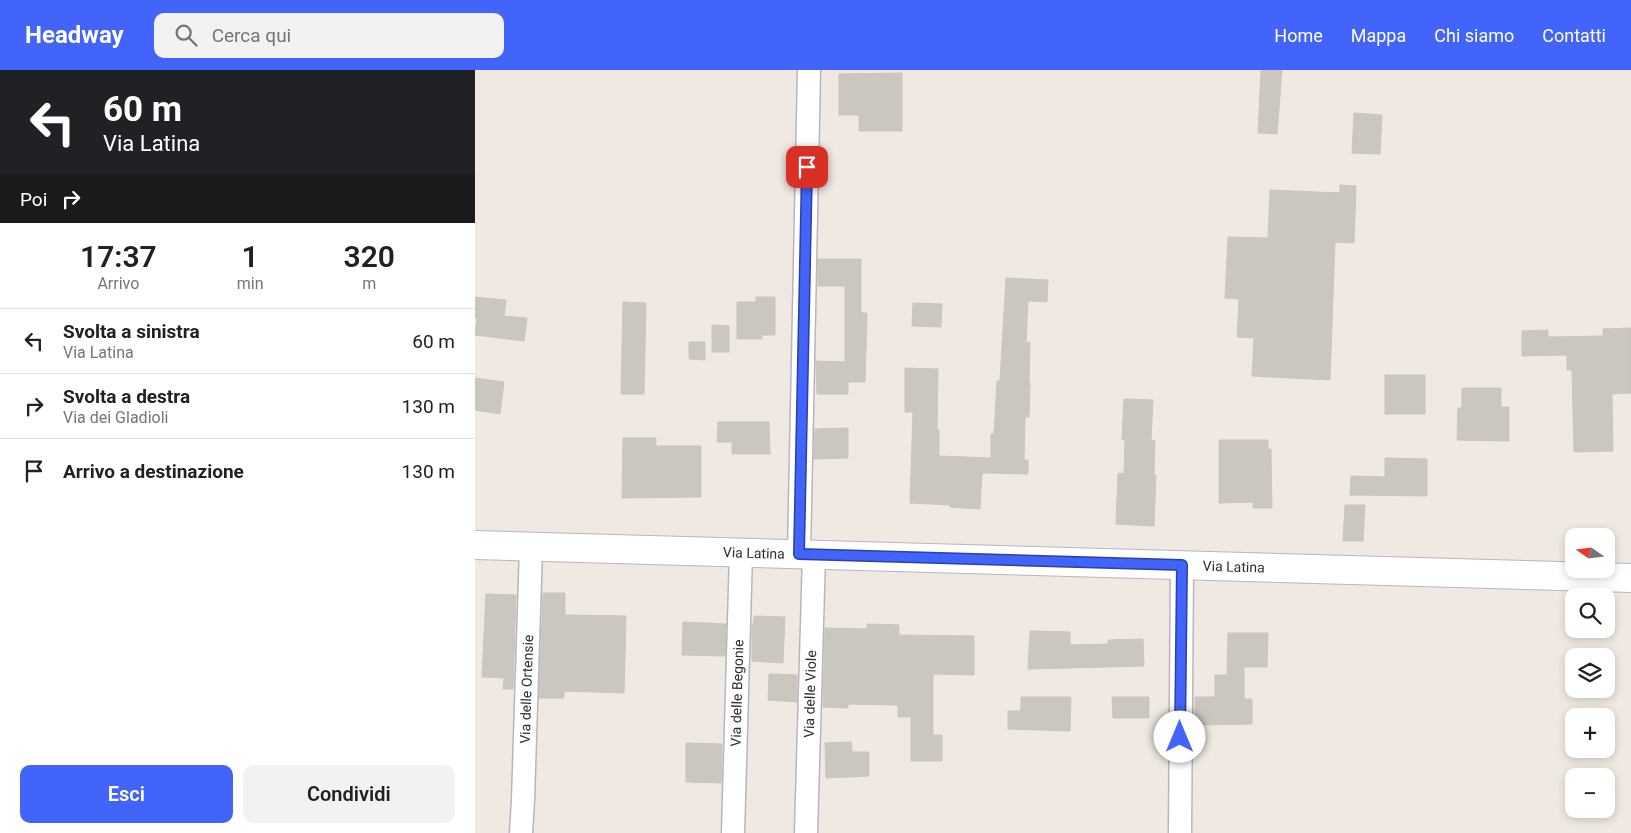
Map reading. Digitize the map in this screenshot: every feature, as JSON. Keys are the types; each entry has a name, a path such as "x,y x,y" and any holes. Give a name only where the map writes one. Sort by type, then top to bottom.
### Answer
{"main road":[{"name":"Via Latina","path":"475,545 1631,578"}],"street":[{"name":"Via delle Viole","path":"806,833 809,70"},
{"name":"Via delle Ortensie","path":"521,833 524,790 531,546"},
{"name":"Via delle Begonie","path":"733,833 741,552"},
{"path":"1180,833 1182,565"}],"building":[{"path":"1261,70 1282,70 1277,134 1258,133"},
{"path":"902,73 902,131 859,131 859,115 839,115 839,74"},
{"path":"1354,113 1382,115 1380,154 1352,153"},
{"path":"1340,185 1356,186 1354,243 1335,242 1330,380 1252,376 1254,338 1237,337 1239,299 1225,298 1228,237 1268,238 1270,190 1340,193"},
{"path":"818,259 861,259 861,313 867,313 865,382 848,382 848,394 817,394 816,361 845,362 845,286 818,286"},
{"path":"1006,278 1048,280 1047,302 1028,301 1026,343 1030,342 1030,383 1029,417 1025,417 1024,460 1028,460 1028,474 982,473 980,509 910,503 913,412 905,412 905,368 938,369 937,430 939,430 939,456 991,458 991,434 994,434 997,381 1000,381"},
{"path":"475,297 506,300 504,316 527,318 524,341 475,335 477,318 475,318"},
{"path":"756,297 775,297 775,335 762,335 762,339 737,339 737,302 756,302"},
{"path":"623,302 646,303 644,394 621,394"},
{"path":"913,303 942,304 941,327 912,326"},
{"path":"712,325 729,326 729,352 712,352"},
{"path":"1631,328 1631,393 1612,394 1613,451 1574,452 1572,370 1567,370 1567,355 1522,356 1522,331 1548,330 1548,337 1603,336 1603,329"},
{"path":"689,342 705,342 705,360 689,359"},
{"path":"1385,375 1425,375 1425,414 1385,414"},
{"path":"475,378 504,382 500,414 475,410"},
{"path":"1462,388 1501,388 1501,407 1509,407 1509,441 1457,440 1458,408 1462,408"},
{"path":"1124,399 1153,400 1151,440 1155,441 1154,475 1156,475 1154,526 1116,524 1118,473 1124,474 1125,440 1122,440"},
{"path":"718,422 769,422 770,454 732,454 732,442 717,442"},
{"path":"848,428 848,458 814,459 815,429"},
{"path":"623,438 656,438 656,446 701,446 701,497 622,498"},
{"path":"1219,440 1268,440 1268,449 1271,449 1272,508 1253,508 1253,502 1219,503"},
{"path":"1385,458 1427,459 1427,496 1350,495 1351,476 1385,477"},
{"path":"1345,505 1365,505 1363,541 1343,541"},
{"path":"543,593 565,593 565,615 626,616 624,693 564,691 564,698 539,698"},
{"path":"486,594 516,595 513,689 503,689 504,678 482,677"},
{"path":"754,616 785,617 783,663 752,661 752,625"},
{"path":"683,622 726,624 725,656 682,655"},
{"path":"867,624 899,625 899,635 974,636 974,675 933,674 933,735 942,735 942,761 911,761 911,717 898,717 898,705 848,704 848,708 823,707 825,628 867,629"},
{"path":"1030,631 1070,632 1070,645 1108,644 1108,640 1143,639 1144,666 1028,669"},
{"path":"1228,633 1268,633 1267,667 1244,667 1244,699 1252,699 1252,724 1195,725 1195,697 1215,697 1215,675 1227,675"},
{"path":"769,674 797,675 797,702 768,700"},
{"path":"1021,697 1071,697 1070,731 1008,729 1008,711 1021,711"},
{"path":"1112,697 1149,697 1149,718 1113,718"},
{"path":"851,742 852,752 869,752 869,776 826,778 825,743"},
{"path":"686,743 722,744 721,783 686,782"}],"route":[{"path":"807,167 799,554 1182,565 1180,737"}]}
